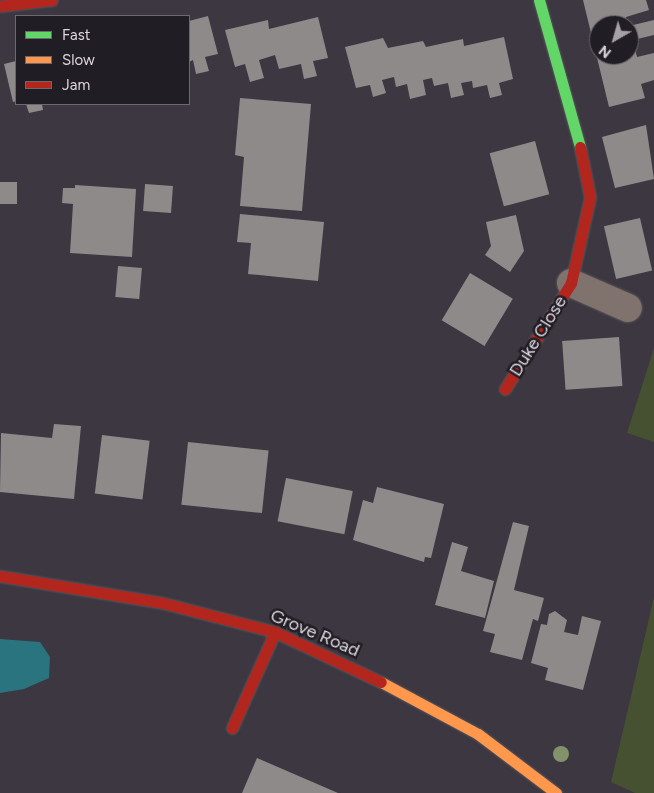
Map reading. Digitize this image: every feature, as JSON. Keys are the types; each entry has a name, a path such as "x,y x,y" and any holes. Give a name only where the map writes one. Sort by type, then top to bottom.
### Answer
{"street":[{"path":"0,6 52,0"},
{"name":"Duke Close","path":"505,389 571,283 590,196 575,121 539,0"},
{"name":"Duke Close","path":"571,283 628,308"},
{"name":"Grove Road","path":"0,576 163,603 275,632 412,696 478,734 556,793"},
{"path":"232,728 275,632"}],"green space":[{"path":"654,348 654,442 627,433"},
{"path":"654,597 654,793 635,793 611,782"}],"water":[{"path":"0,639 40,642 50,657 49,678 24,689 0,693"}],"building":[{"path":"583,0 646,0 649,10 633,15 589,15 589,25"},
{"path":"208,16 218,54 205,57 209,71 196,74 193,60 190,62 190,21"},
{"path":"318,17 328,58 313,61 317,76 304,79 301,64 279,69 275,55 259,60 264,78 250,82 245,64 235,67 225,30 268,20 269,29"},
{"path":"654,20 654,35 639,39 639,24"},
{"path":"504,37 513,79 499,83 502,95 490,98 487,85 473,88 472,81 461,83 464,95 451,98 448,83 434,86 432,78 423,80 426,95 410,99 407,84 396,87 394,77 382,80 386,93 373,97 370,85 356,88 345,47 383,38 388,48 423,41 426,47 463,39 464,46"},
{"path":"654,53 654,80 641,84 645,98 609,107 599,65 639,65 639,57"},
{"path":"15,61 15,101 13,102 4,64"},
{"path":"240,98 311,104 302,211 240,206 244,157 235,155"},
{"path":"26,105 42,105 43,110 29,113"},
{"path":"646,125 654,179 615,188 602,137"},
{"path":"535,141 549,194 504,206 490,153"},
{"path":"0,182 17,182 17,204 0,204"},
{"path":"145,184 173,186 171,213 143,211"},
{"path":"75,185 136,189 132,257 70,253 73,204 62,203 63,188 75,188"},
{"path":"240,214 324,222 318,281 248,274 251,243 237,242"},
{"path":"516,215 524,251 510,272 485,255 491,246 486,222"},
{"path":"640,218 652,271 616,279 604,226"},
{"path":"118,266 142,268 139,299 115,297"},
{"path":"470,273 513,299 485,346 442,320"},
{"path":"619,337 622,386 566,390 562,341"},
{"path":"54,424 81,426 74,499 0,492 1,433 52,438"},
{"path":"102,435 150,441 142,499 95,494"},
{"path":"188,442 269,450 262,513 181,505"},
{"path":"286,478 353,491 344,534 278,521"},
{"path":"377,487 444,504 431,558 425,557 424,562 353,540 363,500 373,503"},
{"path":"513,522 529,526 514,590 544,598 538,621 533,619 522,660 490,652 495,634 483,631"},
{"path":"452,542 468,547 461,571 494,581 485,618 435,605"},
{"path":"555,611 567,620 564,632 578,635 582,616 601,621 583,690 545,680 548,668 531,663 541,624 547,625 549,614"},
{"path":"257,758 338,793 242,793"}],"traffic: fast":[{"path":"539,0 580,147"}],"traffic: slow":[{"path":"381,682 478,734 556,793"}],"traffic: jam":[{"path":"0,6 52,0"},
{"path":"505,389 571,283 590,197 580,147"},
{"path":"0,576 163,603 275,632 381,682"},
{"path":"232,728 275,632"}]}
